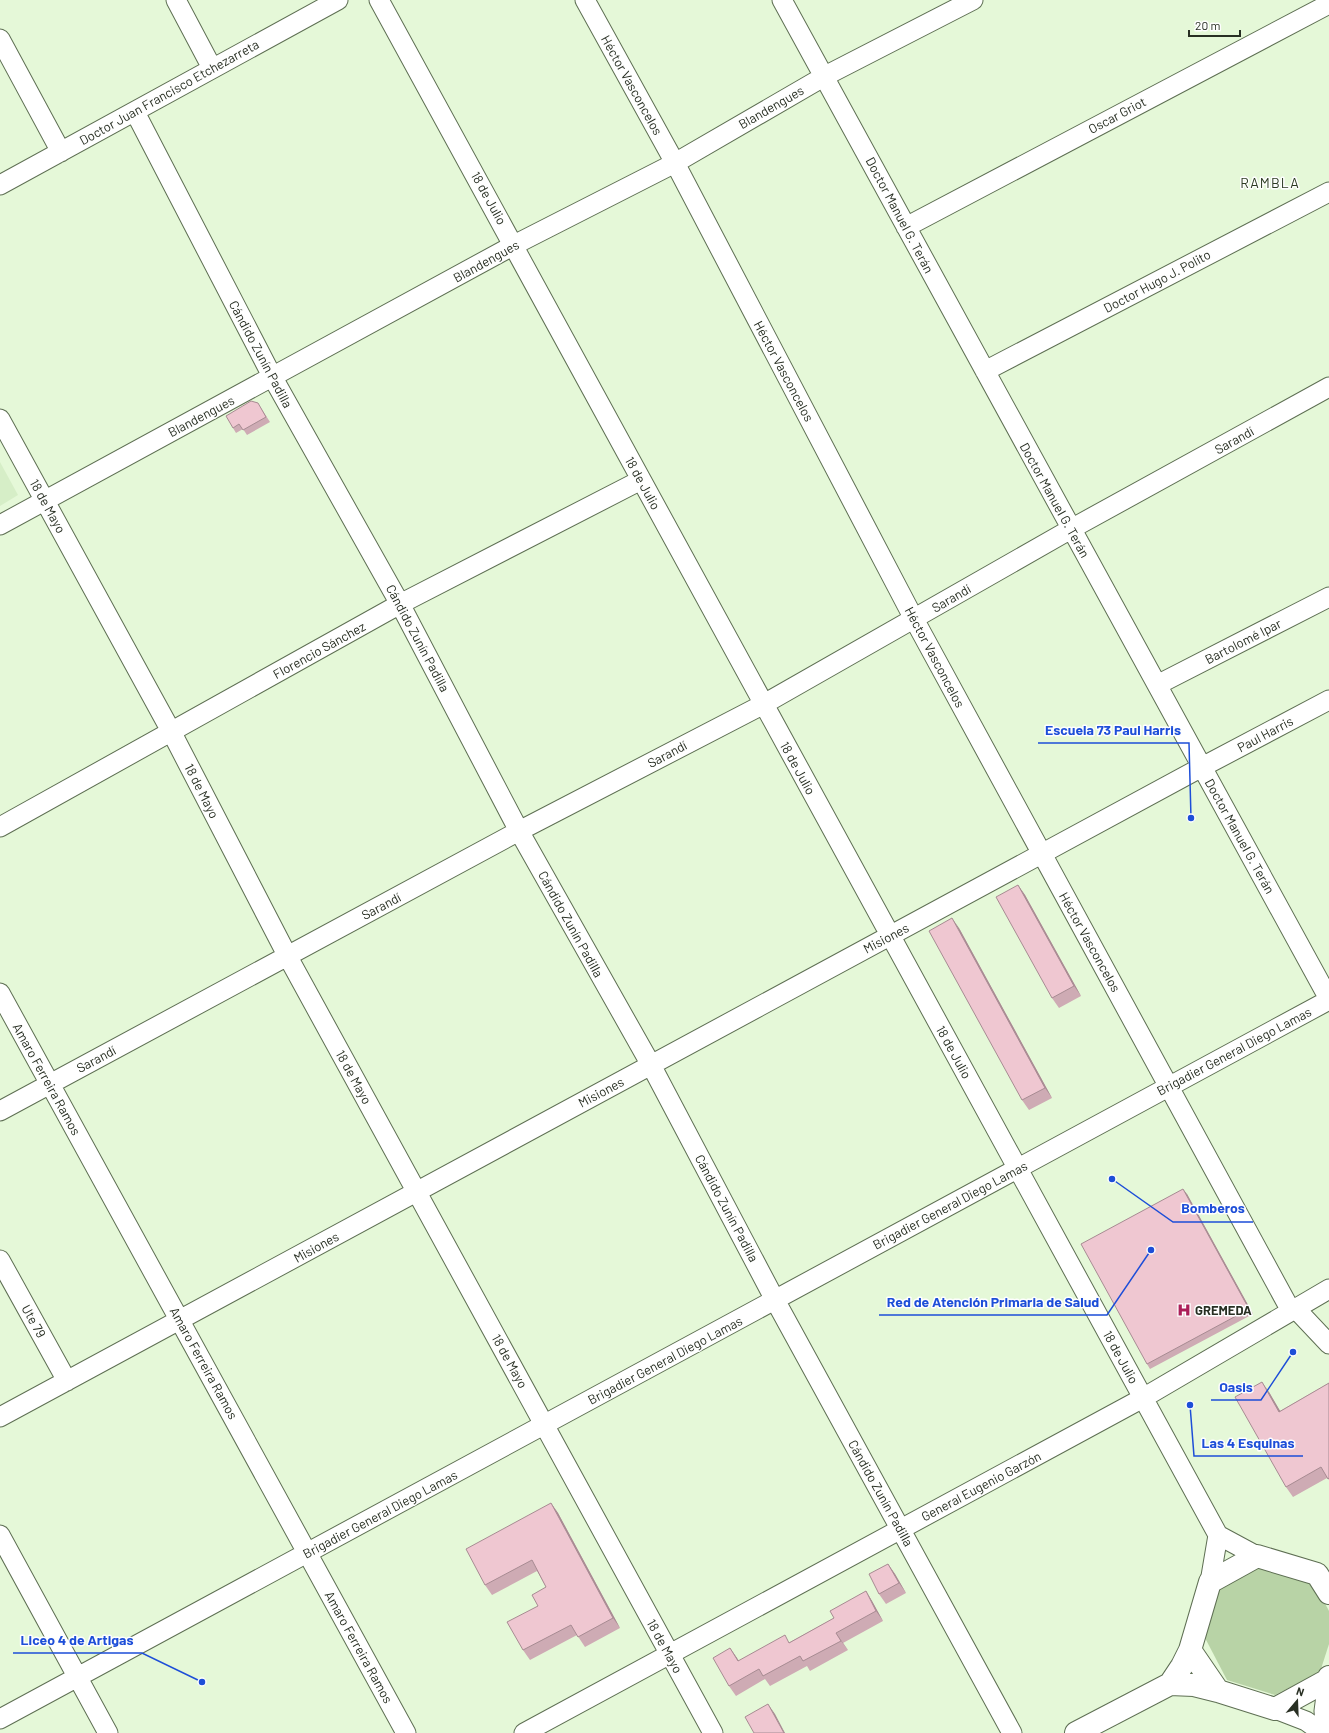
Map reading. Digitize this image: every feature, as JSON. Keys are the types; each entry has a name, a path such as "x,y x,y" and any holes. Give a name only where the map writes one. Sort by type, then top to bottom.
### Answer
{"main road":[{"path":"1170,1684 1182,1666 1190,1650 1210,1582 1257,1556 1323,1572 1329,1594"},
{"path":"1190,1650 1218,1691"},
{"path":"1076,1733 1170,1684 1194,1684 1275,1709 1329,1678"}],"street":[{"path":"176,0 212,68"},
{"name":"Doctor Juan Francisco Etchezarreta","path":"0,185 338,0"},
{"name":"18 de Julio","path":"379,0 1218,1535"},
{"name":"Héctor Vasconcelos","path":"585,0 675,163 914,620 1168,1087 1293,1310 1329,1344"},
{"name":"Doctor Manuel G. Terán","path":"782,0 825,76 906,227 1329,999"},
{"name":"Blandengues","path":"0,525 273,378 514,245 675,163 825,76 973,0"},
{"name":"Oscar Griot","path":"906,227 1329,4"},
{"path":"0,39 61,152"},
{"name":"Cándido Zunín Padilla","path":"135,112 273,378 400,604 519,832 651,1065 775,1300 1012,1733"},
{"name":"Doctor Hugo J. Polito","path":"985,371 1329,192"},
{"name":"Sarandí","path":"0,1111 519,832 764,704 914,620 1071,529 1329,387"},
{"name":"18 de Mayo","path":"0,419 172,733 288,956 713,1733"},
{"name":"Florencio Sánchez","path":"0,827 172,733 400,604 641,480"},
{"name":"Bartolomé Ipar","path":"1157,685 1329,597"},
{"name":"Paul Harris","path":"1202,767 1329,700"},
{"name":"Misiones","path":"0,1417 1202,767"},
{"name":"Amaro Ferreira Ramos","path":"0,993 406,1733"},
{"name":"Brigadier General Diego Lamas","path":"0,1719 1329,999"},
{"name":"Ute 79","path":"0,1260 67,1381"},
{"name":"General Eugenio Garzón","path":"524,1733 1144,1398 1329,1289"},
{"path":"0,1534 108,1733"},
{"path":"1210,1582 1218,1535 1257,1556"},
{"path":"1326,1733 1324,1711 1329,1678"},
{"path":"1275,1709 1306,1721 1323,1733"}],"shaded area":[{"path":"0,462 18,495 0,506"},
{"path":"1262,1564 1312,1579 1329,1611 1329,1644 1320,1672 1275,1695 1227,1680 1204,1636 1217,1589"}],"building":[{"path":"251,401 258,403 266,417 243,430 239,424 233,428 226,416"},
{"path":"1018,885 1074,986 1052,998 996,897"},
{"path":"952,918 1045,1088 1022,1100 929,931"},
{"path":"1183,1189 1249,1309 1147,1364 1081,1244"},
{"path":"1262,1382 1279,1412 1329,1383 1328,1479 1321,1467 1286,1487 1235,1397"},
{"path":"551,1503 613,1618 578,1637 571,1625 523,1650 507,1622 538,1606 532,1595 546,1587 532,1560 485,1585 466,1549"},
{"path":"888,1564 899,1583 879,1594 869,1574"},
{"path":"866,1591 876,1611 836,1633 841,1641 803,1661 800,1656 763,1676 759,1669 729,1686 713,1658 730,1648 738,1661 785,1635 789,1643 834,1618 830,1611"},
{"path":"768,1704 784,1733 754,1733 745,1717"}],"place":[{"name":"Escuela 73 Paul Harris","path":"1191,818"},
{"name":"Bomberos","path":"1112,1179"},
{"name":"Red de Atención Primaria de Salud","path":"1151,1250"},
{"name":"GREMEDA","path":"1184,1310"},
{"name":"Oasis","path":"1293,1352"},
{"name":"Las 4 Esquinas","path":"1190,1405"},
{"name":"Liceo 4 de Artigas","path":"202,1682"}],"district":[{"name":"RAMBLA","path":"1270,183"}]}
